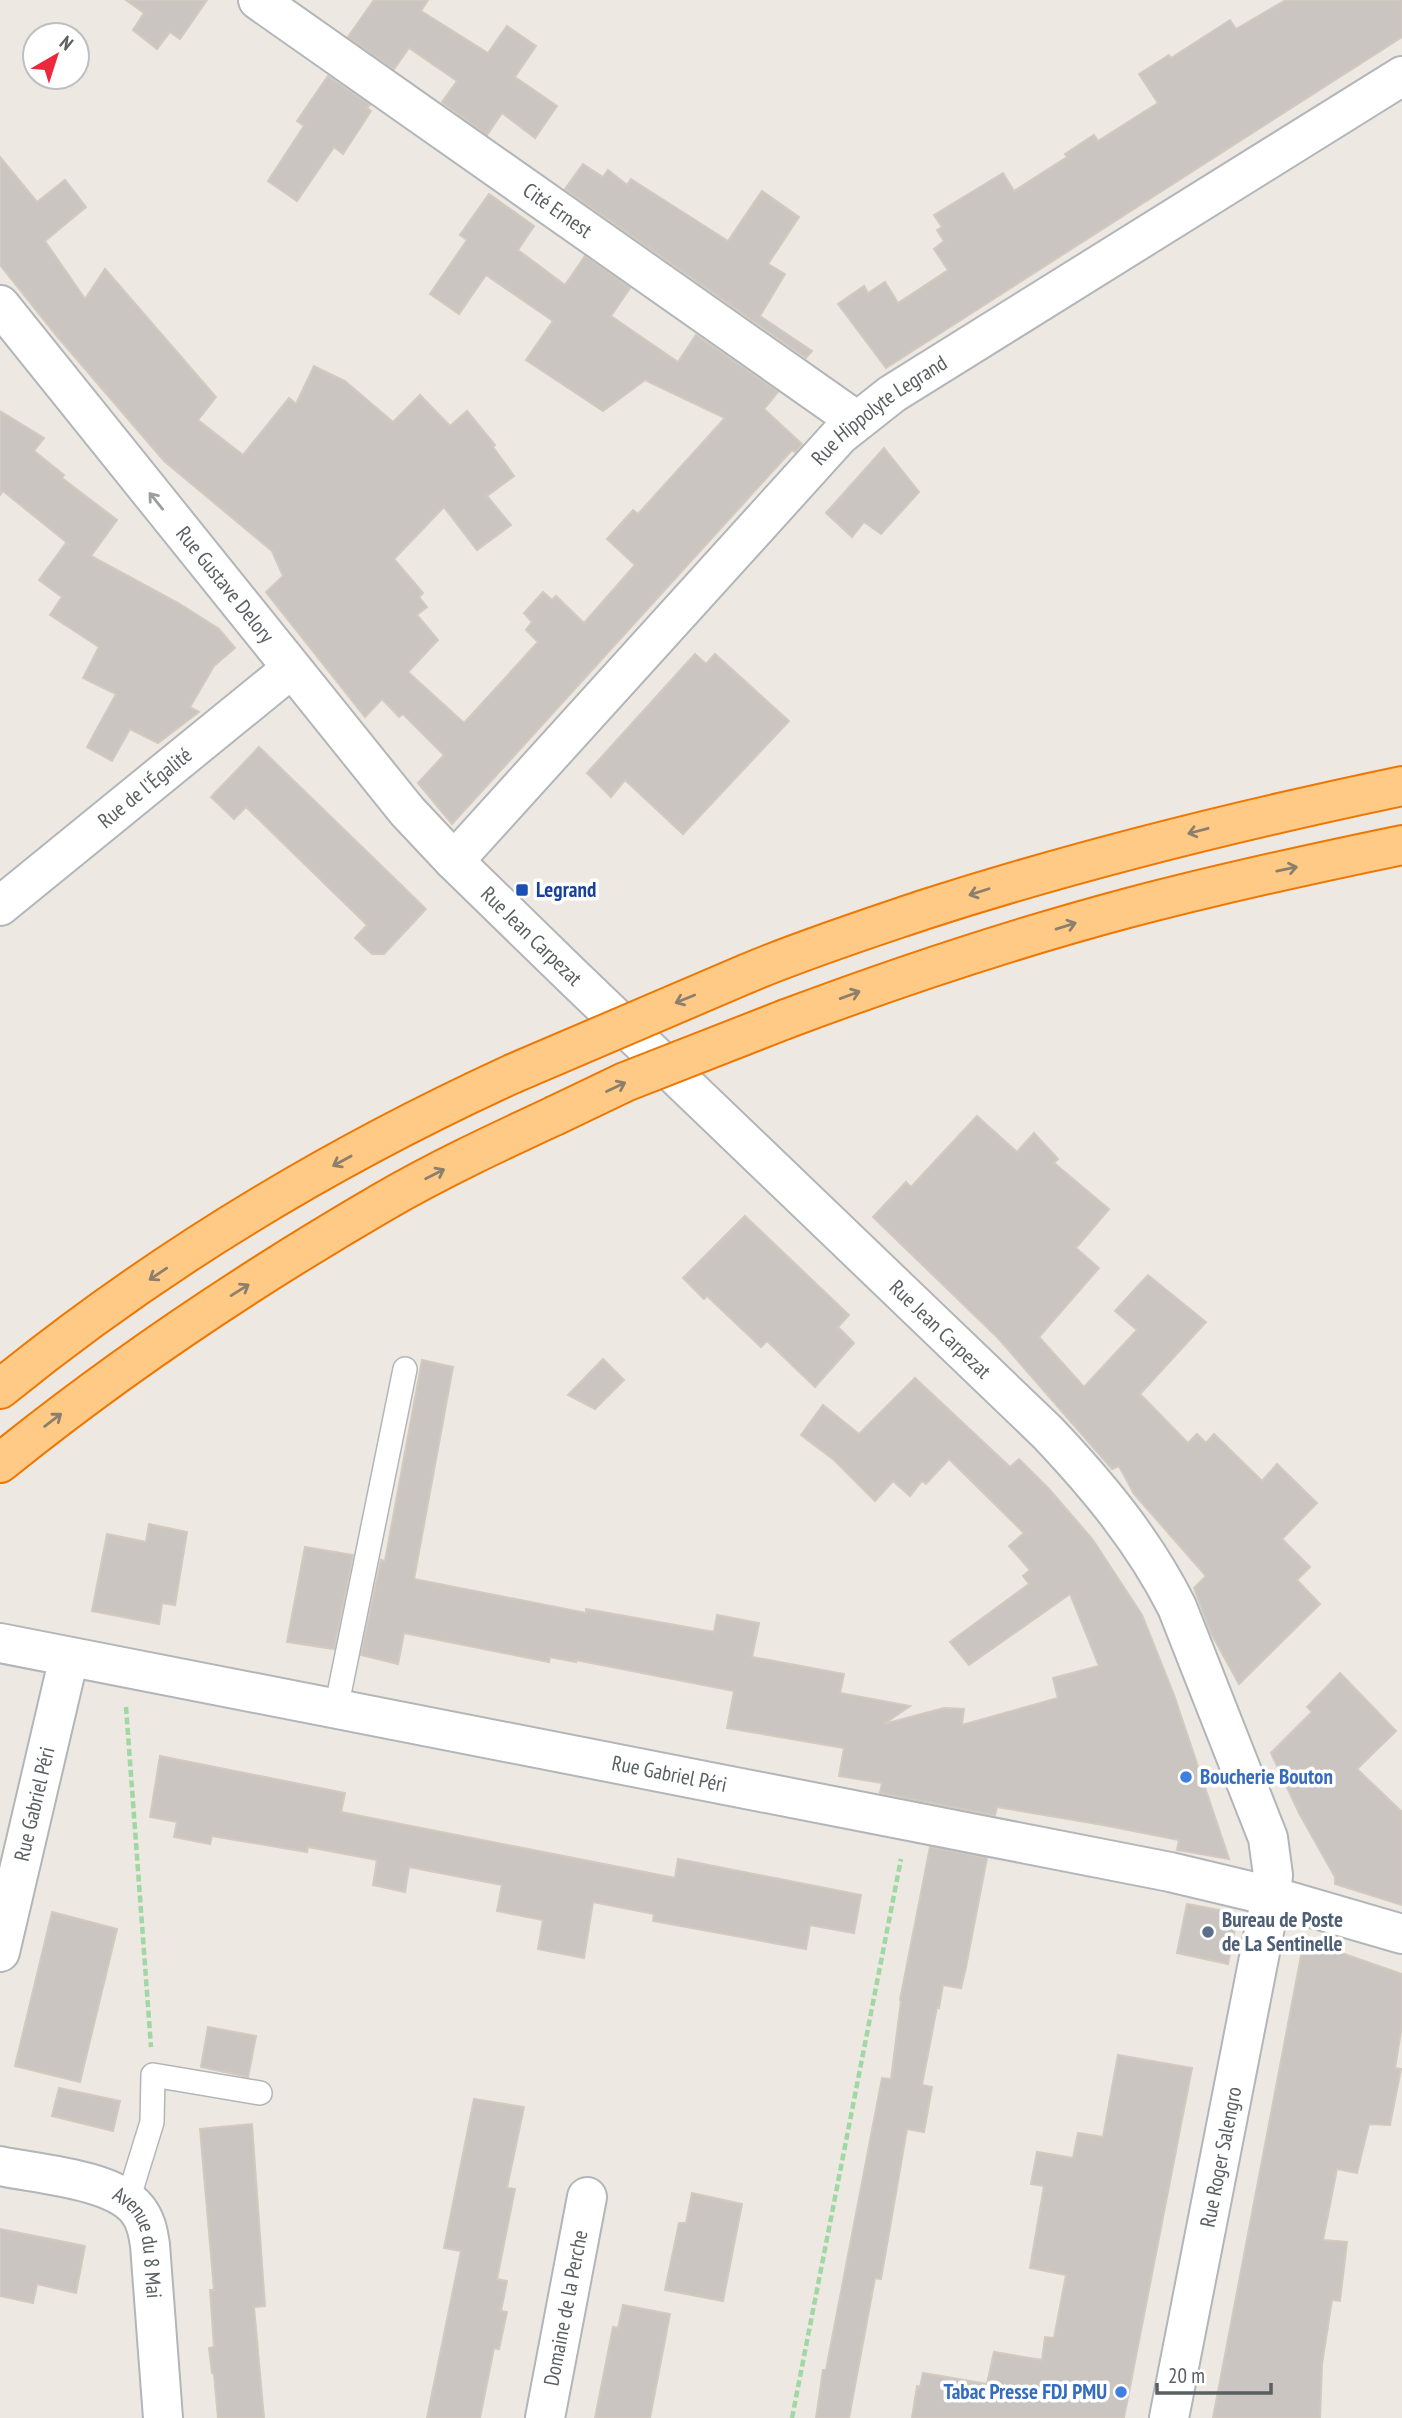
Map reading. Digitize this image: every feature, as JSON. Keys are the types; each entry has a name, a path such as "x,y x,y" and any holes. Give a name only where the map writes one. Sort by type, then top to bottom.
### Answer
{"highway":[{"path":"0,1389 127,1295 256,1211 411,1123 512,1074 748,973 837,939 1000,886 1216,827 1402,786"},
{"path":"0,1463 116,1374 195,1319 383,1202 492,1145 662,1067 910,974 1128,908 1274,872 1402,845"}],"street":[{"name":"Cité Ernest","path":"258,0 857,421"},
{"name":"Rue Hippolyte Legrand","path":"454,861 821,456 857,421 892,394 1402,76"},
{"name":"Rue Gustave Delory","path":"0,305 291,669 407,811 454,861"},
{"name":"Rue de l'Égalité","path":"0,906 291,669"},
{"name":"Rue Jean Carpezat","path":"454,861 1048,1433 1102,1492 1145,1550 1177,1607 1268,1838 1273,1875 1271,1896"},
{"name":"Rue Gabriel Péri","path":"0,1643 1170,1871 1271,1896 1402,1934"},
{"name":"Rue Gabriel Péri","path":"0,1952 69,1657"},
{"name":"Rue Roger Salengro","path":"1169,2418 1271,1896"},
{"name":"Avenue du 8 Mai","path":"0,2166 97,2185 128,2200 145,2220 163,2418"},
{"name":"Domaine de la Perche","path":"545,2418 587,2197"}],"lane":[{"path":"336,1709 405,1370"},
{"path":"128,2200 152,2122 153,2075 260,2093"}],"path":[{"path":"123,1668 153,2075"},
{"path":"792,2418 909,1821"}],"building":[{"path":"126,0 207,0 180,39 170,32 157,49 133,30 144,13"},
{"path":"374,0 428,0 421,11 488,53 507,26 536,46 515,77 557,106 535,138 502,113 487,135 442,102 457,81 409,48 394,69 348,37"},
{"path":"1286,0 1402,0 1402,37 886,368 838,304 864,286 868,293 885,282 898,303 948,270 934,249 944,241 937,230 942,227 934,215 1003,173 1014,191 1067,157 1065,154 1094,135 1098,141 1158,103 1139,74 1169,55 1171,58 1230,20 1236,29"},
{"path":"328,76 370,105 367,108 371,111 343,154 334,147 297,201 268,181 304,126 297,121"},
{"path":"0,157 37,202 65,180 86,207 45,241 85,299 105,269 216,397 198,420 243,455 289,398 296,404 314,366 345,381 393,422 420,395 450,426 467,411 495,445 493,447 514,476 487,496 511,525 477,550 444,507 394,559 423,593 419,597 427,607 417,615 438,640 408,672 464,723 538,642 526,630 532,622 524,613 543,592 552,600 556,596 584,623 635,565 607,539 633,510 638,514 725,418 645,380 603,411 526,360 553,321 486,275 459,314 430,294 467,240 460,235 489,194 534,226 518,250 565,285 585,256 630,288 611,316 678,362 696,335 778,392 764,409 802,444 795,452 792,450 452,824 418,783 444,755 403,714 399,717 382,699 365,717 266,592 283,576 272,551 164,461 0,265"},
{"path":"583,164 603,177 608,170 627,185 631,179 728,241 762,191 799,217 768,264 785,274 760,316 812,351 806,358 565,189"},
{"path":"0,411 44,438 34,451 64,475 62,478 117,520 91,556 180,604 219,629 235,648 214,666 190,707 199,712 158,743 130,729 112,761 87,747 116,694 83,678 99,647 50,615 62,597 39,580 66,543 70,545 3,491 0,495"},
{"path":"884,448 919,492 881,534 864,522 852,537 826,513"},
{"path":"695,654 706,664 715,654 789,721 683,834 625,780 611,797 587,773"},
{"path":"259,747 426,909 384,954 372,954 355,938 367,925 246,807 234,819 211,797"},
{"path":"977,1116 1017,1152 1034,1133 1058,1159 1054,1163 1109,1209 1076,1248 1099,1268 1039,1337 1084,1387 1137,1330 1115,1311 1148,1275 1206,1322 1140,1394 1188,1443 1197,1434 1206,1443 1214,1434 1262,1481 1277,1464 1317,1503 1282,1539 1310,1567 1297,1580 1320,1604 1239,1684 1211,1633 1194,1588 1206,1576 1134,1494 1119,1466 1112,1469 998,1338 873,1217 906,1182 911,1187"},
{"path":"745,1216 849,1315 838,1327 854,1343 815,1387 767,1341 761,1347 707,1296 704,1299 683,1278"},
{"path":"603,1359 624,1380 595,1409 568,1395"},
{"path":"422,1360 453,1367 414,1579 586,1613 586,1609 714,1632 717,1615 759,1623 752,1657 844,1674 840,1693 910,1706 884,1724 944,1708 964,1709 962,1725 1058,1698 1053,1678 1099,1666 1070,1594 969,1665 950,1642 1029,1584 1023,1576 1030,1570 1009,1546 1024,1533 949,1459 926,1484 922,1481 910,1496 893,1481 875,1501 834,1460 801,1435 823,1405 859,1434 915,1378 1010,1467 1019,1459 1050,1490 1093,1540 1142,1615 1174,1695 1229,1859 1177,1850 1179,1840 1103,1825 997,1807 995,1815 880,1793 882,1783 839,1776 844,1748 727,1728 734,1691 576,1660 550,1657 549,1662 404,1633 398,1664 361,1655 381,1560 385,1561"},
{"path":"149,1524 187,1532 175,1605 162,1603 159,1624 92,1611 107,1534 146,1542"},
{"path":"305,1547 353,1555 334,1649 287,1642"},
{"path":"1340,1673 1396,1731 1357,1769 1402,1812 1402,1905 1335,1884 1335,1877 1299,1813 1271,1753 1312,1712 1307,1707"},
{"path":"160,1756 345,1793 341,1812 416,1827 675,1878 678,1859 861,1895 854,1933 810,1925 806,1949 653,1921 654,1914 593,1902 584,1958 538,1949 543,1920 497,1911 502,1885 409,1867 405,1892 373,1885 377,1860 308,1847 307,1852 212,1836 210,1844 174,1837 177,1822 150,1817"},
{"path":"930,1847 987,1858 966,1967 961,1988 943,1985 939,2008 937,2007 922,2085 932,2087 924,2132 907,2129 881,2279 875,2278 849,2418 816,2418 823,2370 826,2370 882,2078 891,2079 900,2000"},
{"name":"Bureau de Poste de La Sentinelle","path":"1187,1904 1219,1910 1235,1928 1228,1964 1177,1953"},
{"path":"52,1912 117,1929 80,2082 15,2066"},
{"path":"1304,1940 1402,1974 1402,2026 1395,2068 1401,2069 1390,2125 1369,2124 1357,2173 1337,2169 1323,2240 1347,2242 1340,2301 1332,2300 1322,2364 1320,2418 1213,2418"},
{"path":"208,2027 256,2036 248,2077 201,2067"},
{"path":"1118,2055 1192,2068 1124,2418 912,2418 917,2386 920,2387 923,2373 987,2384 994,2352 1042,2360 1045,2337 1054,2338 1066,2275 1030,2268 1044,2186 1031,2184 1037,2152 1073,2158 1078,2133 1103,2137"},
{"path":"59,2088 120,2101 113,2131 52,2116"},
{"path":"474,2099 524,2107 507,2188 515,2189 497,2279 507,2281 501,2311 507,2312 499,2349 494,2348 480,2418 427,2418 461,2251 444,2248"},
{"path":"252,2124 265,2306 254,2307 264,2418 218,2418 209,2348 214,2347 210,2290 214,2290 200,2129"},
{"path":"692,2193 742,2204 723,2301 665,2290 679,2223 686,2223"},
{"path":"0,2229 85,2246 76,2293 37,2284 33,2303 0,2296"},
{"path":"623,2305 670,2314 650,2418 595,2418 613,2327 618,2328"}],"place":[{"name":"Legrand","path":"522,890"},
{"name":"Boucherie Bouton","path":"1186,1777"},
{"name":"Bureau de Poste de La Sentinelle","path":"1208,1932"},
{"name":"Tabac Presse FDJ PMU","path":"1121,2392"}]}
